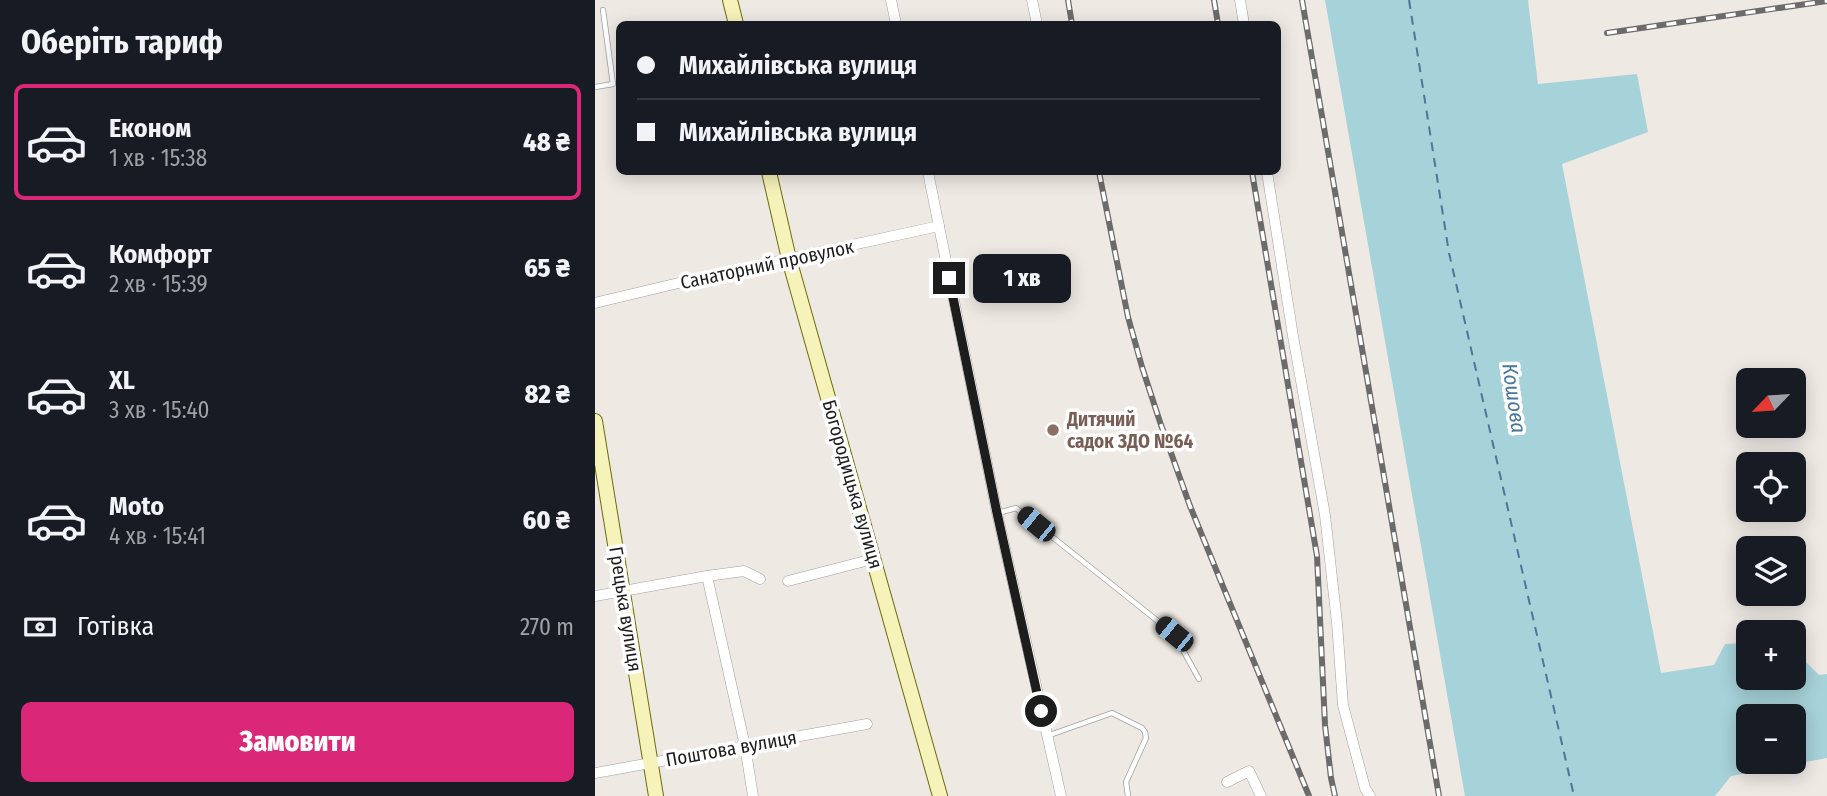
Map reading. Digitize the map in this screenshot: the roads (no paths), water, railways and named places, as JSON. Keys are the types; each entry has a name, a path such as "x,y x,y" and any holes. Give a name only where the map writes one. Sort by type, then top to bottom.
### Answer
{"street":[{"path":"730,0 735,21"},
{"path":"891,0 895,21"},
{"path":"1032,0 1036,21"},
{"path":"1240,0 1244,21"},
{"name":"Богородицька вулиця","path":"770,175 789,259 940,796"},
{"path":"928,175 997,513 1061,796"},
{"path":"1267,175 1325,515 1343,705 1365,788 1370,796"},
{"name":"Санаторний провулок","path":"595,303 939,226"},
{"name":"Грецька вулиця","path":"595,421 656,796"},
{"path":"788,581 873,559"},
{"path":"595,596 744,571 760,579"},
{"path":"707,576 753,796"},
{"name":"Поштова вулиця","path":"595,773 867,724"},
{"path":"1227,782 1249,771 1261,796"}],"lane":[{"path":"595,87 613,84 603,10"},
{"path":"997,513 1016,508 1174,634 1199,679"},
{"path":"1047,736 1112,712 1142,728 1146,738 1126,782 1128,796"}],"water":[{"name":"Кошова","path":"1325,0 1528,0 1538,84 1637,74 1648,132 1562,164 1661,673 1714,665 1725,644 1736,644 1736,690 1806,690 1806,662 1819,675 1827,674 1827,758 1806,762 1806,704 1736,704 1736,774 1742,774 1731,776 1715,796 1465,796"}],"railway":[{"path":"1068,0 1072,21"},
{"path":"1214,0 1218,21"},
{"path":"1302,0 1439,796"},
{"path":"1607,33 1827,1"},
{"path":"1100,175 1128,317 1160,422 1190,506 1309,796"},
{"path":"1253,175 1317,556 1325,725 1335,796"}],"place":[{"name":"Дитячий садок ЗДО №64","path":"1053,430"}]}
